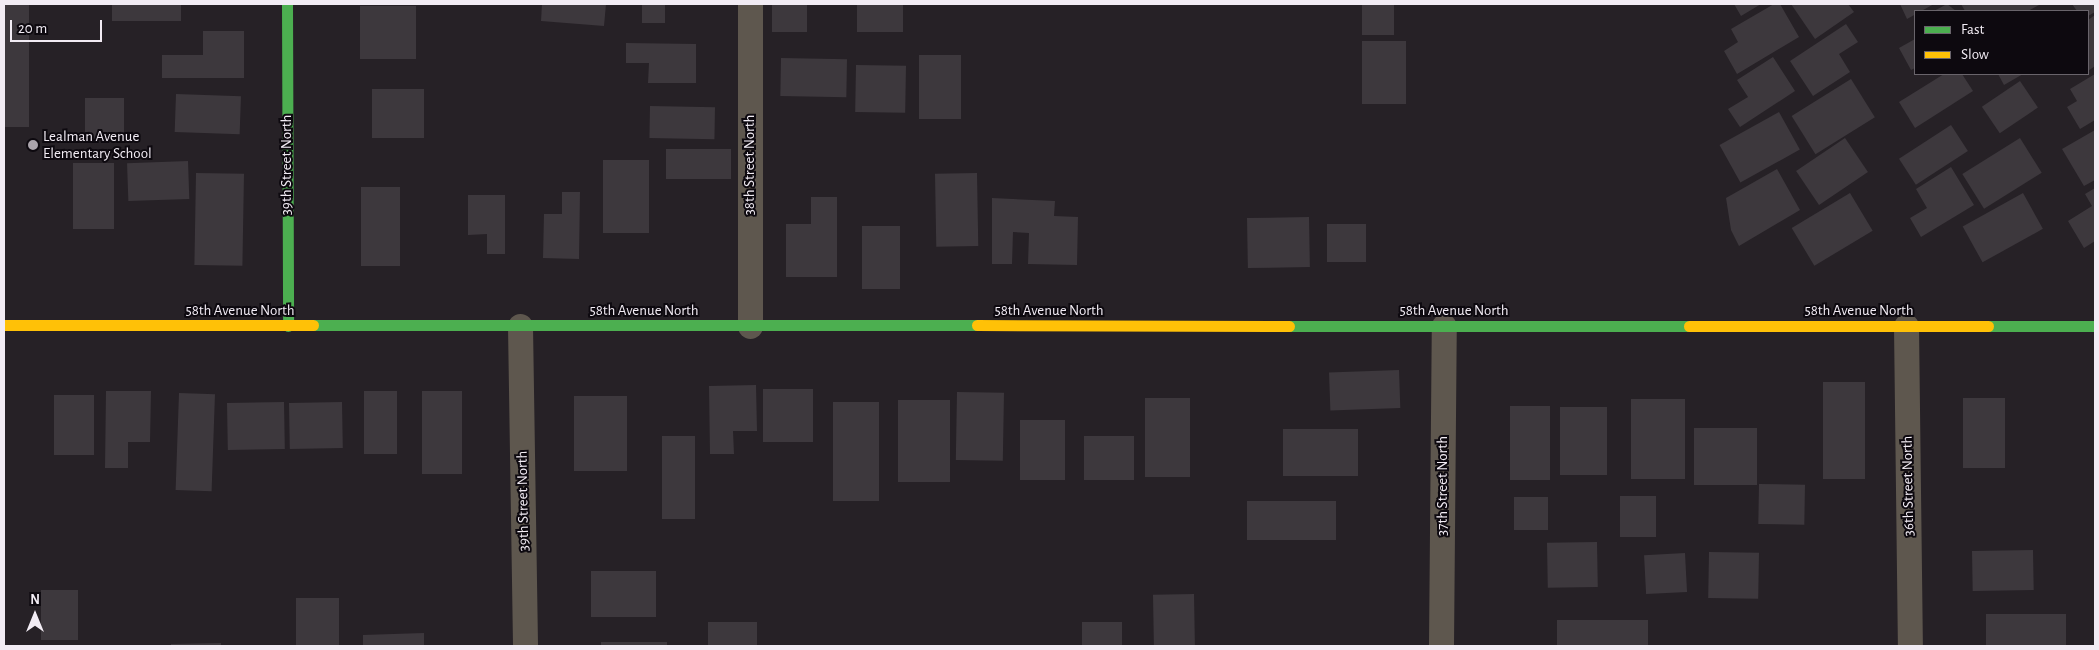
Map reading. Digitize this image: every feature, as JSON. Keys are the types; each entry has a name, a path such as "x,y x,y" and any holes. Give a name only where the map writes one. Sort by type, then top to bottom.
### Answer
{"street":[{"name":"39th Street North","path":"287,4 288,326"},
{"name":"38th Street North","path":"750,4 750,326"},
{"name":"58th Avenue North","path":"4,325 2095,326"},
{"name":"39th Street North","path":"520,326 525,646"},
{"name":"37th Street North","path":"1442,646 1444,326"},
{"name":"36th Street North","path":"1906,326 1910,646"}],"building":[{"path":"4,4 29,4 29,127 4,127"},
{"path":"112,4 181,4 181,21 112,21"},
{"path":"542,4 606,4 604,26 541,21"},
{"path":"642,4 665,4 665,23 642,23"},
{"path":"772,4 807,4 807,32 772,32"},
{"path":"857,4 903,4 903,32 857,32"},
{"path":"1362,4 1394,4 1394,35 1362,35"},
{"path":"1734,4 1761,4 1741,16"},
{"path":"1774,4 1780,4 1799,37 1737,74 1724,51 1738,42 1731,29"},
{"path":"1791,4 1848,4 1854,12 1815,39"},
{"path":"1900,4 1934,4 1923,10 1914,10 1914,15 1907,19"},
{"path":"1947,4 1955,10 1936,10"},
{"path":"1961,4 2041,4 2030,10 1964,10"},
{"path":"2072,4 2095,4 2095,12 2089,15 2089,10 2076,10"},
{"path":"360,6 416,6 416,59 360,59"},
{"path":"2095,15 2095,66 2089,70 2089,19"},
{"path":"1846,24 1858,42 1839,54 1850,72 1813,96 1790,61"},
{"path":"203,31 244,31 244,78 162,78 162,55 203,55"},
{"path":"1914,40 1914,68 1911,70 1899,48"},
{"path":"1362,41 1406,41 1406,104 1362,104"},
{"path":"626,43 696,44 696,83 648,83 649,63 626,63"},
{"path":"919,55 961,55 961,119 919,119"},
{"path":"1773,57 1795,91 1740,127 1728,109 1748,97 1737,80"},
{"path":"781,58 847,59 846,97 780,96"},
{"path":"856,65 906,66 905,113 855,112"},
{"path":"2095,74 2095,120 2080,129 2067,107 2077,101 2070,89"},
{"path":"1942,75 1963,75 1973,91 1915,128 1899,102"},
{"path":"1999,75 2021,75 2004,85"},
{"path":"1851,79 1875,117 1815,154 1792,116"},
{"path":"2020,81 2038,108 2000,133 1982,107"},
{"path":"372,89 424,89 424,138 372,138"},
{"path":"176,94 241,96 240,134 175,132"},
{"path":"85,98 124,98 124,139 85,139"},
{"path":"650,106 715,107 714,139 649,138"},
{"path":"1779,112 1800,150 1740,183 1720,145"},
{"path":"1951,125 1968,151 1916,185 1899,159"},
{"path":"2095,130 2095,180 2084,186 2062,149"},
{"path":"1845,138 1868,172 1819,205 1796,171"},
{"path":"2020,138 2042,173 1984,209 1962,174"},
{"path":"666,149 731,149 731,179 666,179"},
{"path":"603,160 649,160 649,233 603,233"},
{"path":"188,161 189,199 128,201 127,163"},
{"path":"73,163 114,163 114,229 73,229"},
{"path":"1951,167 1974,205 1921,237 1910,218 1927,208 1916,189"},
{"path":"1777,169 1800,210 1739,246 1731,230 1726,198"},
{"path":"196,173 244,174 242,266 194,265"},
{"path":"977,173 978,246 936,247 935,174"},
{"path":"361,187 400,187 400,266 361,266"},
{"path":"2095,188 2095,241 2084,248 2068,221 2092,206 2085,194"},
{"path":"562,192 580,192 579,259 543,258 544,214 562,214"},
{"path":"1850,193 1873,231 1814,266 1792,228"},
{"path":"2023,193 2043,229 1983,262 1963,226"},
{"path":"468,195 505,195 505,254 487,254 487,234 468,235"},
{"path":"811,197 837,197 837,277 786,277 786,224 811,224"},
{"path":"992,198 1055,201 1054,216 1078,217 1077,265 1028,264 1029,233 1013,232 1012,264 992,264"},
{"path":"1309,217 1310,267 1248,268 1247,218"},
{"path":"1327,224 1366,224 1366,262 1327,262"},
{"path":"862,226 900,226 900,289 862,289"},
{"path":"1399,370 1400,408 1330,410 1329,372"},
{"path":"1823,382 1865,382 1865,479 1823,479"},
{"path":"756,385 757,431 733,431 734,454 710,454 709,386"},
{"path":"763,389 813,389 813,442 763,442"},
{"path":"106,391 151,391 150,442 128,442 128,468 105,468"},
{"path":"364,391 397,391 397,454 364,454"},
{"path":"422,391 462,391 462,474 422,474"},
{"path":"957,392 1004,393 1003,461 956,460"},
{"path":"179,393 215,394 212,491 176,490"},
{"path":"54,395 94,395 94,455 54,455"},
{"path":"574,396 627,396 627,471 574,471"},
{"path":"1145,398 1190,398 1190,477 1145,477"},
{"path":"1963,398 2005,398 2005,468 1963,468"},
{"path":"1631,399 1685,399 1685,479 1631,479"},
{"path":"898,400 950,400 950,482 898,482"},
{"path":"284,402 285,449 228,450 227,403"},
{"path":"342,402 343,448 290,449 289,403"},
{"path":"833,402 879,402 879,501 833,501"},
{"path":"1510,406 1550,406 1550,480 1510,480"},
{"path":"1560,407 1607,407 1607,475 1560,475"},
{"path":"1020,420 1065,420 1065,480 1020,480"},
{"path":"1694,428 1757,428 1757,485 1694,485"},
{"path":"1283,429 1358,429 1358,476 1283,476"},
{"path":"662,436 695,436 695,519 662,519"},
{"path":"1084,436 1134,436 1134,480 1084,480"},
{"path":"1759,484 1805,485 1804,525 1758,524"},
{"path":"1620,496 1656,496 1656,537 1620,537"},
{"path":"1514,497 1548,497 1548,530 1514,530"},
{"path":"1247,501 1336,501 1336,540 1247,540"},
{"path":"1597,542 1598,587 1548,588 1547,543"},
{"path":"2033,550 2034,590 1973,591 1972,551"},
{"path":"1709,552 1759,553 1758,599 1708,598"},
{"path":"1685,553 1687,592 1646,594 1644,555"},
{"path":"591,571 656,571 656,617 591,617"},
{"path":"41,590 78,590 78,640 41,640"},
{"path":"1194,594 1195,646 1154,646 1153,595"},
{"path":"296,598 339,598 339,646 296,646"},
{"path":"1986,614 2066,614 2066,646 1986,646"},
{"path":"1557,620 1648,620 1648,646 1557,646"},
{"path":"708,622 757,622 757,646 708,646"},
{"path":"1082,622 1122,622 1122,646 1082,646"},
{"path":"424,633 424,646 363,646 363,635"},
{"path":"601,642 667,642 667,646 601,646"},
{"path":"221,643 221,646 171,646 171,644"}],"traffic: fast":[{"path":"287,4 288,326"},
{"path":"313,325 977,325"},
{"path":"1289,326 1689,326"},
{"path":"1988,326 2095,326"}],"traffic: slow":[{"path":"4,325 313,325"},
{"path":"977,325 1289,326"},
{"path":"1689,326 1988,326"}],"place":[{"name":"Lealman Avenue Elementary School","path":"33,145"}]}
